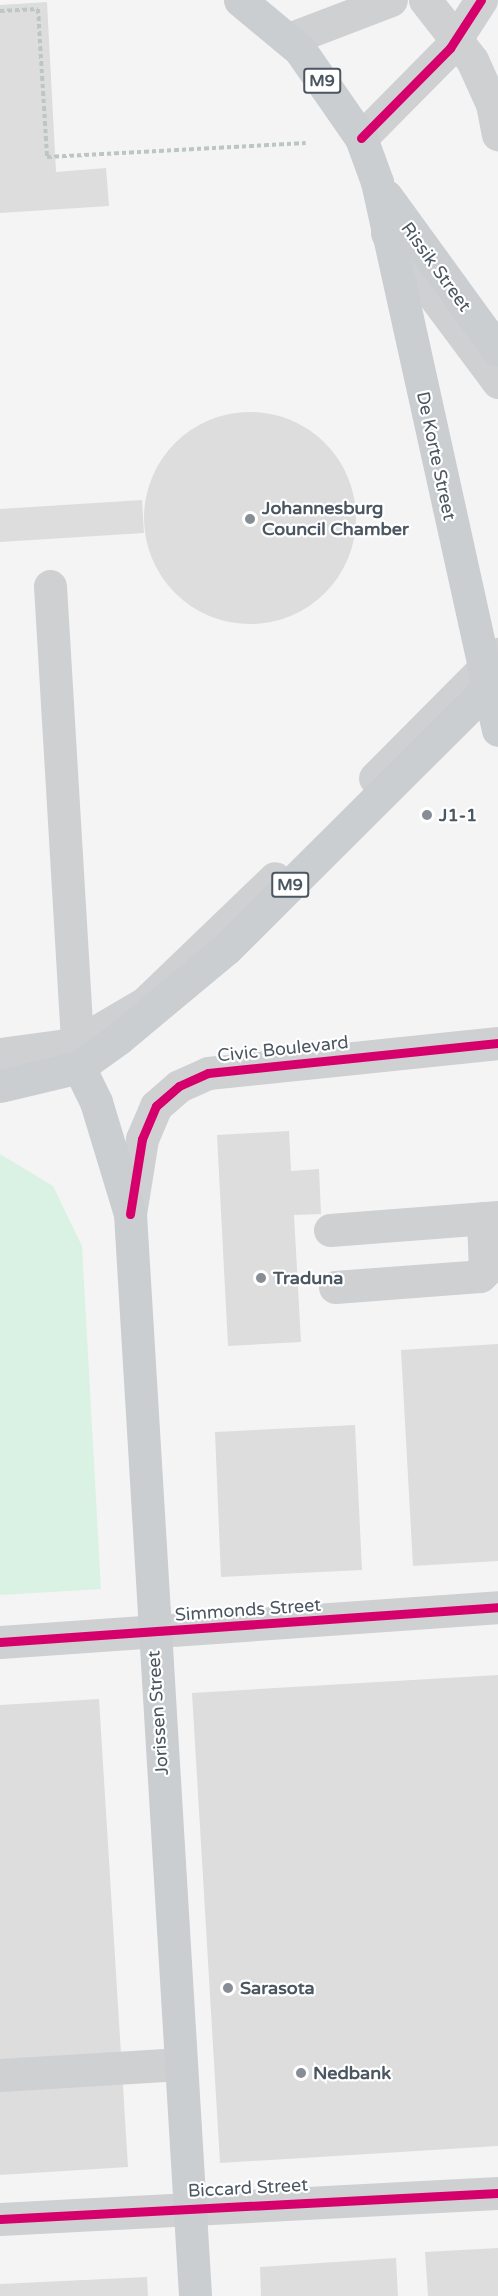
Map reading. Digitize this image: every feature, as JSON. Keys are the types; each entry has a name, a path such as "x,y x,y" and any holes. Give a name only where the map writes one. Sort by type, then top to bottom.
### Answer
{"main road":[{"name":"M9","path":"240,0 289,39 361,138 377,182"},
{"name":"De Korte Street","path":"377,182 387,233 491,672 498,730"},
{"name":"Rissik Street","path":"377,182 498,350"},
{"name":"M9","path":"0,1086 77,1055 226,949 491,672"},
{"name":"Jorissen Street","path":"77,1055 96,1102 130,1214 153,1634 195,2296"}],"street":[{"path":"289,39 391,0"},
{"path":"425,0 457,40 483,80 498,134"},
{"path":"361,138 457,40 481,0"},
{"path":"387,233 498,382"},
{"path":"0,1054 77,1055 50,586"},
{"name":"Civic Boulevard","path":"130,1214 142,1139 156,1106 178,1086 208,1073 498,1043"},
{"path":"330,1230 491,1231 484,1271 474,1279 335,1287"},
{"name":"Simmonds Street","path":"0,1642 153,1634 498,1607"},
{"path":"0,2075 181,2064"},
{"name":"Biccard Street","path":"0,2219 190,2207 498,2193"}],"path":[{"path":"0,11 38,9 47,157 306,143"}],"green space":[{"path":"0,1154 53,1186 82,1246 101,1589 0,1595"}],"building":[{"path":"47,2 56,172 106,168 109,206 0,213 0,5"},
{"path":"240,412 260,412 281,416 300,424 325,443 338,459 348,477 354,497 356,518 354,539 348,559 338,577 325,593 300,612 281,620 260,624 240,624 219,620 200,612 168,585 156,568 148,549 144,528 144,508 148,487 156,468 183,436 200,424 219,416"},
{"path":"142,500 144,533 0,542 0,509"},
{"name":"Traduna","path":"289,1131 291,1171 319,1169 321,1214 294,1215 301,1342 228,1346 217,1135"},
{"path":"498,1344 498,1561 413,1566 401,1350"},
{"path":"355,1425 362,1570 221,1577 215,1432"},
{"path":"498,1675 498,2146 220,2163 192,1693"},
{"path":"99,1699 128,2167 0,2175 0,1705"},
{"path":"498,2248 498,2296 428,2296 425,2252"},
{"path":"396,2258 398,2296 261,2296 260,2267"},
{"path":"147,2277 148,2296 0,2296 0,2284"}],"cycle path":[{"path":"361,138 450,48 481,0"},
{"path":"130,1214 142,1139 156,1106 179,1086 208,1073 498,1043"},
{"path":"0,1642 498,1607"},
{"path":"0,2219 498,2193"}],"place":[{"name":"Johannesburg Council Chamber","path":"250,519"},
{"name":"J1-1","path":"427,815"},
{"name":"Traduna","path":"261,1278"},
{"name":"Sarasota","path":"228,1988"},
{"name":"Nedbank","path":"301,2073"}]}
